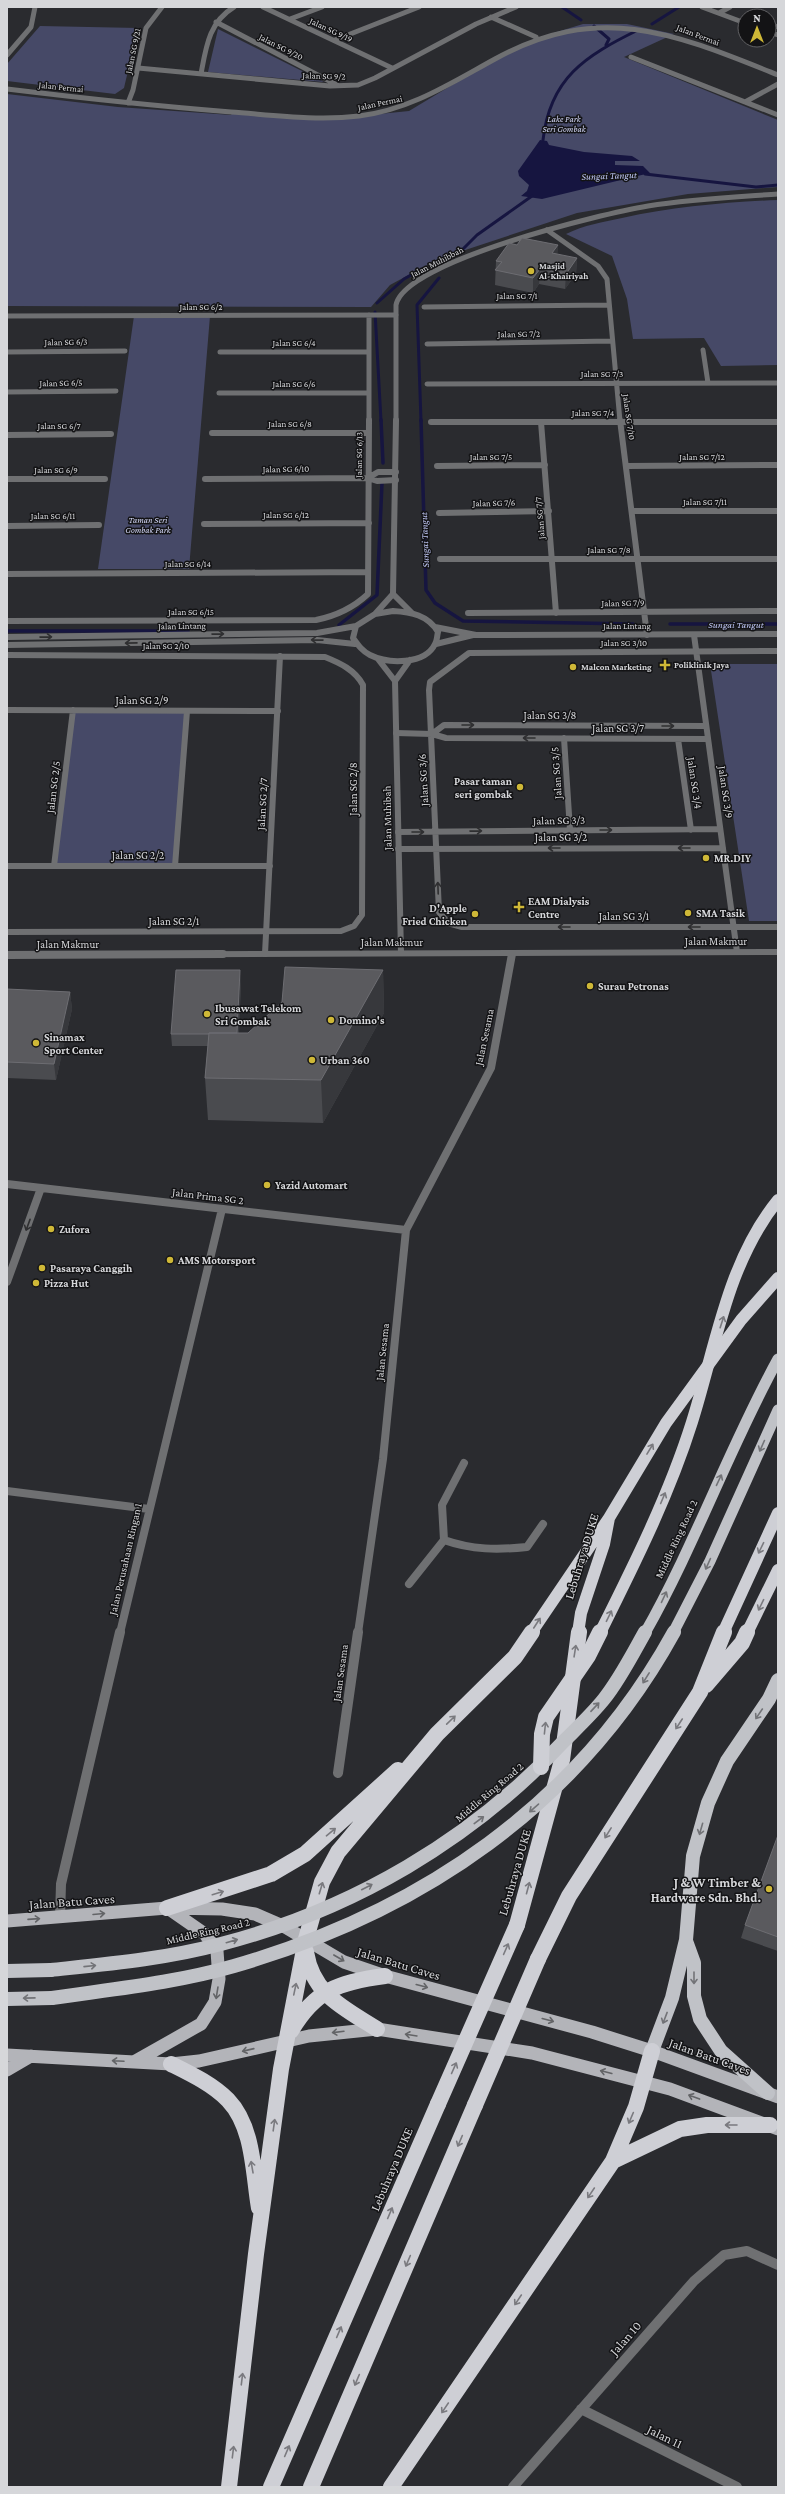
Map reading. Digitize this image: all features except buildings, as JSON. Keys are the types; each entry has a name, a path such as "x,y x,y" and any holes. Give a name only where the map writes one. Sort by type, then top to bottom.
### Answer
{"highway":[{"path":"541,1767 546,1718 592,1651 644,1541 677,1465 735,1281 752,1236 767,1210 778,1200"},
{"name":"Lebuhraya DUKE","path":"271,2487 516,1925 562,1760 581,1613 604,1544 609,1518 666,1422 742,1320 778,1278"},
{"name":"Middle Ring Road 2","path":"7,1971 51,1970 141,1960 220,1945 268,1931 328,1908 400,1871 464,1832 492,1810 541,1767 607,1694 661,1603 762,1388 778,1359"},
{"path":"7,1999 52,1998 145,1985 232,1966 279,1952 339,1929 423,1886 483,1849 512,1828 557,1788 628,1707 687,1612 778,1410"},
{"path":"700,1692 723,1634 778,1513"},
{"path":"167,1908 271,1874 305,1854 334,1830 437,1734 515,1657 609,1518"},
{"path":"311,2487 538,1959 569,1896 700,1692 742,1643 778,1570"},
{"path":"391,2487 613,2161 636,2107 652,2051 672,1998 686,1940 693,1856 708,1803 727,1761 769,1699 778,1680"},
{"path":"229,2487 261,2219 286,2041 306,1939 322,1882 338,1852 437,1734"},
{"path":"306,1939 311,1976 322,1992 377,2029"},
{"path":"686,1940 694,1963 694,1996 700,2019 721,2051 773,2095"},
{"path":"286,2041 299,2016 322,1992 338,1984 385,1976"},
{"path":"171,2064 213,2088 233,2107 242,2124 247,2142 261,2219"},
{"path":"613,2161 680,2129 707,2126 774,2127"}],"main road":[{"name":"Jalan Batu Caves","path":"7,1921 167,1908 222,1910 255,1914 306,1939 344,1962 385,1976 592,2032 652,2051 773,2095"},
{"path":"134,2062 201,2024 215,2002 219,1979 217,1950 205,1934 167,1908"},
{"path":"7,2055 171,2064 199,2061 286,2041 346,2031 377,2029 532,2053 670,2089 774,2127"},
{"path":"7,2070 30,2056"}],"street":[{"path":"7,55 31,27 35,7"},
{"name":"Jalan SG 9/21","path":"128,103 138,68 146,28 162,7"},
{"path":"201,74 209,32 225,11 234,7"},
{"name":"Jalan SG 9/19","path":"263,7 392,68"},
{"path":"290,19 322,7"},
{"path":"335,40 419,7"},
{"name":"Jalan SG 9/2","path":"138,68 339,86 358,84 491,17 516,7"},
{"path":"702,7 737,20"},
{"path":"719,13 730,7"},
{"path":"491,17 536,37"},
{"name":"Jalan SG 9/20","path":"216,22 339,86"},
{"name":"Jalan Permai","path":"7,89 128,103 327,118 373,114 404,107 426,98 536,37 587,23 620,23 648,26 674,34 778,75"},
{"path":"631,57 778,115"},
{"path":"745,102 778,84"},
{"name":"Jalan Muhibbah","path":"393,594 396,480 396,315 397,300 400,294 417,281 484,250 547,230 631,209 697,200 778,194"},
{"name":"Jalan SG 7/10","path":"547,230 598,266 607,279 615,383 639,559 647,635"},
{"name":"Jalan SG 7/1","path":"424,307 610,305"},
{"name":"Jalan SG 6/13","path":"368,594 369,315"},
{"name":"Jalan SG 6/2","path":"7,316 396,315"},
{"name":"Jalan SG 7/2","path":"427,344 611,341"},
{"path":"703,350 708,383"},
{"name":"Jalan SG 6/3","path":"7,352 125,351"},
{"name":"Jalan SG 6/4","path":"220,352 368,352"},
{"name":"Jalan SG 7/3","path":"427,384 778,383"},
{"name":"Jalan SG 6/5","path":"7,392 116,391"},
{"name":"Jalan SG 6/6","path":"219,393 368,393"},
{"name":"Jalan SG 7/4","path":"432,422 778,422"},
{"name":"Jalan SG 7/7","path":"541,422 556,612"},
{"name":"Jalan SG 6/8","path":"212,433 368,433"},
{"name":"Jalan SG 6/7","path":"7,435 111,434"},
{"name":"Jalan SG 7/5","path":"437,466 544,465"},
{"name":"Jalan SG 7/12","path":"627,466 778,466"},
{"name":"Jalan SG 6/10","path":"368,478 378,472 396,472"},
{"name":"Jalan SG 6/10","path":"205,479 368,478 377,481 396,480"},
{"name":"Jalan SG 6/9","path":"7,479 105,479"},
{"name":"Jalan SG 7/6","path":"439,513 549,511"},
{"name":"Jalan SG 7/11","path":"632,511 778,511"},
{"name":"Jalan SG 6/12","path":"204,524 369,523"},
{"name":"Jalan SG 6/11","path":"7,526 99,525"},
{"name":"Jalan SG 7/8","path":"440,559 778,559"},
{"name":"Jalan SG 6/14","path":"7,574 368,572"},
{"name":"Jalan SG 6/15","path":"7,621 316,620 330,618 342,612 368,594"},
{"path":"375,614 393,611 412,613 430,621 438,632 436,644 426,654 410,660 394,661 378,659 360,650 355,644 353,632 356,626 375,614 393,594 412,613"},
{"name":"Jalan SG 7/9","path":"468,613 778,611"},
{"name":"Jalan Lintang","path":"7,637 316,633 356,626"},
{"name":"Jalan Lintang","path":"435,627 476,635 778,634"},
{"name":"Jalan Lintang","path":"436,644 476,635"},
{"name":"Jalan SG 3/9","path":"694,635 737,952"},
{"name":"Jalan Lintang","path":"7,645 316,640 355,644"},
{"name":"Jalan SG 3/10","path":"469,653 778,651"},
{"name":"Jalan SG 3/6","path":"448,923 441,918 439,912 430,682 469,653"},
{"name":"Jalan SG 2/10","path":"7,655 325,657"},
{"name":"Jalan SG 2/7","path":"265,954 280,656"},
{"name":"Jalan SG 2/8","path":"325,657 342,664 359,678 363,685 362,915 354,926 341,931"},
{"path":"378,659 395,681 410,660"},
{"name":"Jalan Muhibah","path":"395,681 401,953"},
{"name":"Jalan SG 2/9","path":"7,710 278,710"},
{"name":"Jalan SG 2/5","path":"54,866 73,710"},
{"path":"175,866 187,710"},
{"name":"Jalan SG 3/8","path":"396,733 432,734 444,725 706,726"},
{"name":"Jalan SG 3/7","path":"432,734 446,738 708,739"},
{"name":"Jalan SG 3/5","path":"564,738 570,830"},
{"name":"Jalan SG 3/4","path":"678,739 691,830"},
{"name":"Jalan SG 3/3","path":"398,832 720,829"},
{"name":"Jalan SG 3/2","path":"398,849 723,848"},
{"name":"Jalan SG 2/2","path":"7,866 270,866"},
{"name":"Jalan SG 3/1","path":"448,923 462,927 778,927"},
{"name":"Jalan SG 2/1","path":"7,932 341,931"},
{"name":"Jalan Makmur","path":"7,955 778,952"},
{"name":"Jalan Sesama","path":"338,1773 383,1459 406,1230 491,1068 512,953"},
{"name":"Jalan Prima SG 2","path":"7,1184 406,1230"},
{"path":"7,1282 41,1188"},
{"name":"Jalan Perusahaan Ringan 1","path":"60,1917 61,1884 149,1509 222,1209"},
{"path":"409,1584 444,1540 442,1505 464,1463"},
{"path":"7,1491 149,1509"},
{"path":"444,1540 465,1548 489,1550 527,1547 543,1524"},
{"name":"Jalan 10","path":"513,2487 694,2281 724,2255 747,2251 778,2265"},
{"name":"Jalan 11","path":"581,2409 737,2487"}],"green space":[{"name":"Lake Park Seri Gombak","path":"583,24 627,24 674,34 624,57 778,120 778,187 688,194 577,213 438,259 390,285 371,307 7,306 7,94 118,107 231,115 233,112 330,119 409,111 497,58 537,38"},
{"path":"40,26 138,28 124,88 115,94 7,81 7,64"},
{"path":"218,29 324,82 208,72"},
{"path":"778,200 778,365 721,366 704,338 633,339 627,299 612,256 566,234 594,224 641,214 719,204"},
{"name":"Taman Seri Gombak Park","path":"134,316 210,316 189,569 98,569"},
{"path":"710,664 778,664 778,921 749,921"},
{"path":"73,710 187,711 175,866 54,866"}],"water":[{"path":"540,140 547,141 549,145 584,152 632,156 640,161 615,161 615,165 643,166 650,173 542,199 521,196 527,191 529,185 519,176 518,171"}],"waterway":[{"path":"562,7 581,20"},
{"path":"652,24 679,7"},
{"path":"594,26 609,39 606,45"},
{"path":"543,140 547,119 553,100 562,85 573,72 586,60 602,49 638,30"},
{"name":"Sungai Tangut","path":"645,174 756,187 778,185"},
{"name":"Sungai Tangut","path":"463,249 477,235 532,196"},
{"path":"377,303 404,279 418,271"},
{"name":"Sungai Tangut","path":"421,421 417,305 439,278"},
{"path":"375,312 381,421"},
{"path":"381,420 383,463"},
{"name":"Sungai Tangut","path":"421,420 426,590 435,603 463,621 633,624"},
{"path":"339,625 377,595 382,483"},
{"name":"Sungai Tangut","path":"670,624 778,624"},
{"path":"7,631 188,631"}],"place":[{"name":"Masjid Al-Khairiyah","path":"531,271"},
{"name":"Poliklinik Jaya","path":"665,665"},
{"name":"Malcon Marketing","path":"573,667"},
{"name":"Pasar taman seri gombak","path":"520,787"},
{"name":"MR.DIY","path":"706,858"},
{"name":"EAM Dialysis Centre","path":"519,907"},
{"name":"SMA Tasik","path":"688,913"},
{"name":"D'Apple Fried Chicken","path":"475,914"},
{"name":"Surau Petronas","path":"590,986"},
{"name":"Ibusawat Telekom Sri Gombak","path":"207,1014"},
{"name":"Domino's","path":"331,1020"},
{"name":"Sinamax Sport Center","path":"36,1043"},
{"name":"Urban 360","path":"312,1060"},
{"name":"Yazid Automart","path":"267,1185"},
{"name":"Zufora","path":"51,1229"},
{"name":"AMS Motorsport","path":"170,1260"},
{"name":"Pasaraya Canggih","path":"42,1268"},
{"name":"Pizza Hut","path":"36,1283"},
{"name":"J & W Timber & Hardware Sdn. Bhd.","path":"769,1889"}]}
